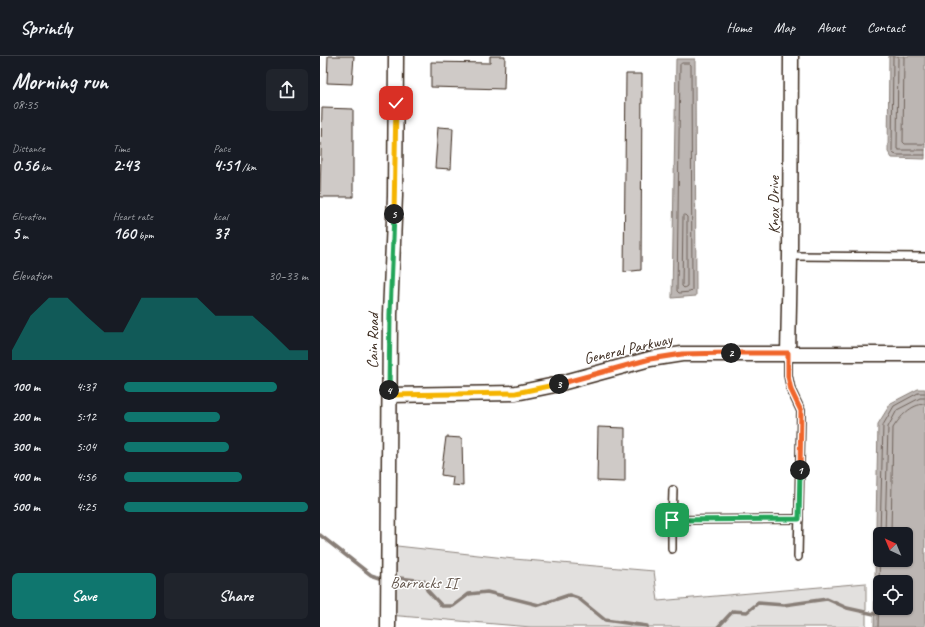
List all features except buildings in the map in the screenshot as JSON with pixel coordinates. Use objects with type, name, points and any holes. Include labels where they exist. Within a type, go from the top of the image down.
[{"type":"street","name":"Cain Road","points":[[388,627],[390,314],[395,196],[396,56]]},
{"type":"street","name":"Knox Drive","points":[[788,353],[791,56]]},
{"type":"street","name":"General Parkway","points":[[389,395],[516,393],[550,386],[650,359],[682,354],[925,354]]},
{"type":"lane","points":[[790,256],[925,257]]},
{"type":"lane","points":[[788,353],[788,376],[791,390],[801,411],[798,557]]},
{"type":"lane","points":[[672,490],[672,549]]},
{"type":"lane","points":[[672,520],[799,519]]},
{"type":"green space","name":"Barracks II","points":[[388,545],[514,559],[654,571],[658,601],[866,583],[866,627],[531,627],[388,615]]},
{"type":"water","points":[[889,56],[925,56],[925,159],[892,158],[888,152]]},
{"type":"water","points":[[676,59],[695,59],[696,296],[672,298]]},
{"type":"water","points":[[918,389],[925,389],[925,627],[874,627],[874,615],[913,615],[913,575],[875,575],[875,567],[913,567],[913,527],[876,527],[878,424],[891,403]]},
{"type":"waterway","points":[[320,535],[371,575],[380,578]]},
{"type":"waterway","points":[[400,578],[424,581],[427,590],[442,606],[453,606],[469,594],[487,592],[539,605],[569,595],[578,598],[605,620],[647,627]]},
{"type":"waterway","points":[[718,627],[733,611],[747,612],[758,603],[784,605],[827,599],[847,608],[873,614]]},
{"type":"route","points":[[396,103],[395,196],[390,314],[389,395],[516,393],[550,386],[650,359],[682,354],[788,353],[788,376],[791,390],[801,411],[799,519],[672,520]]}]
